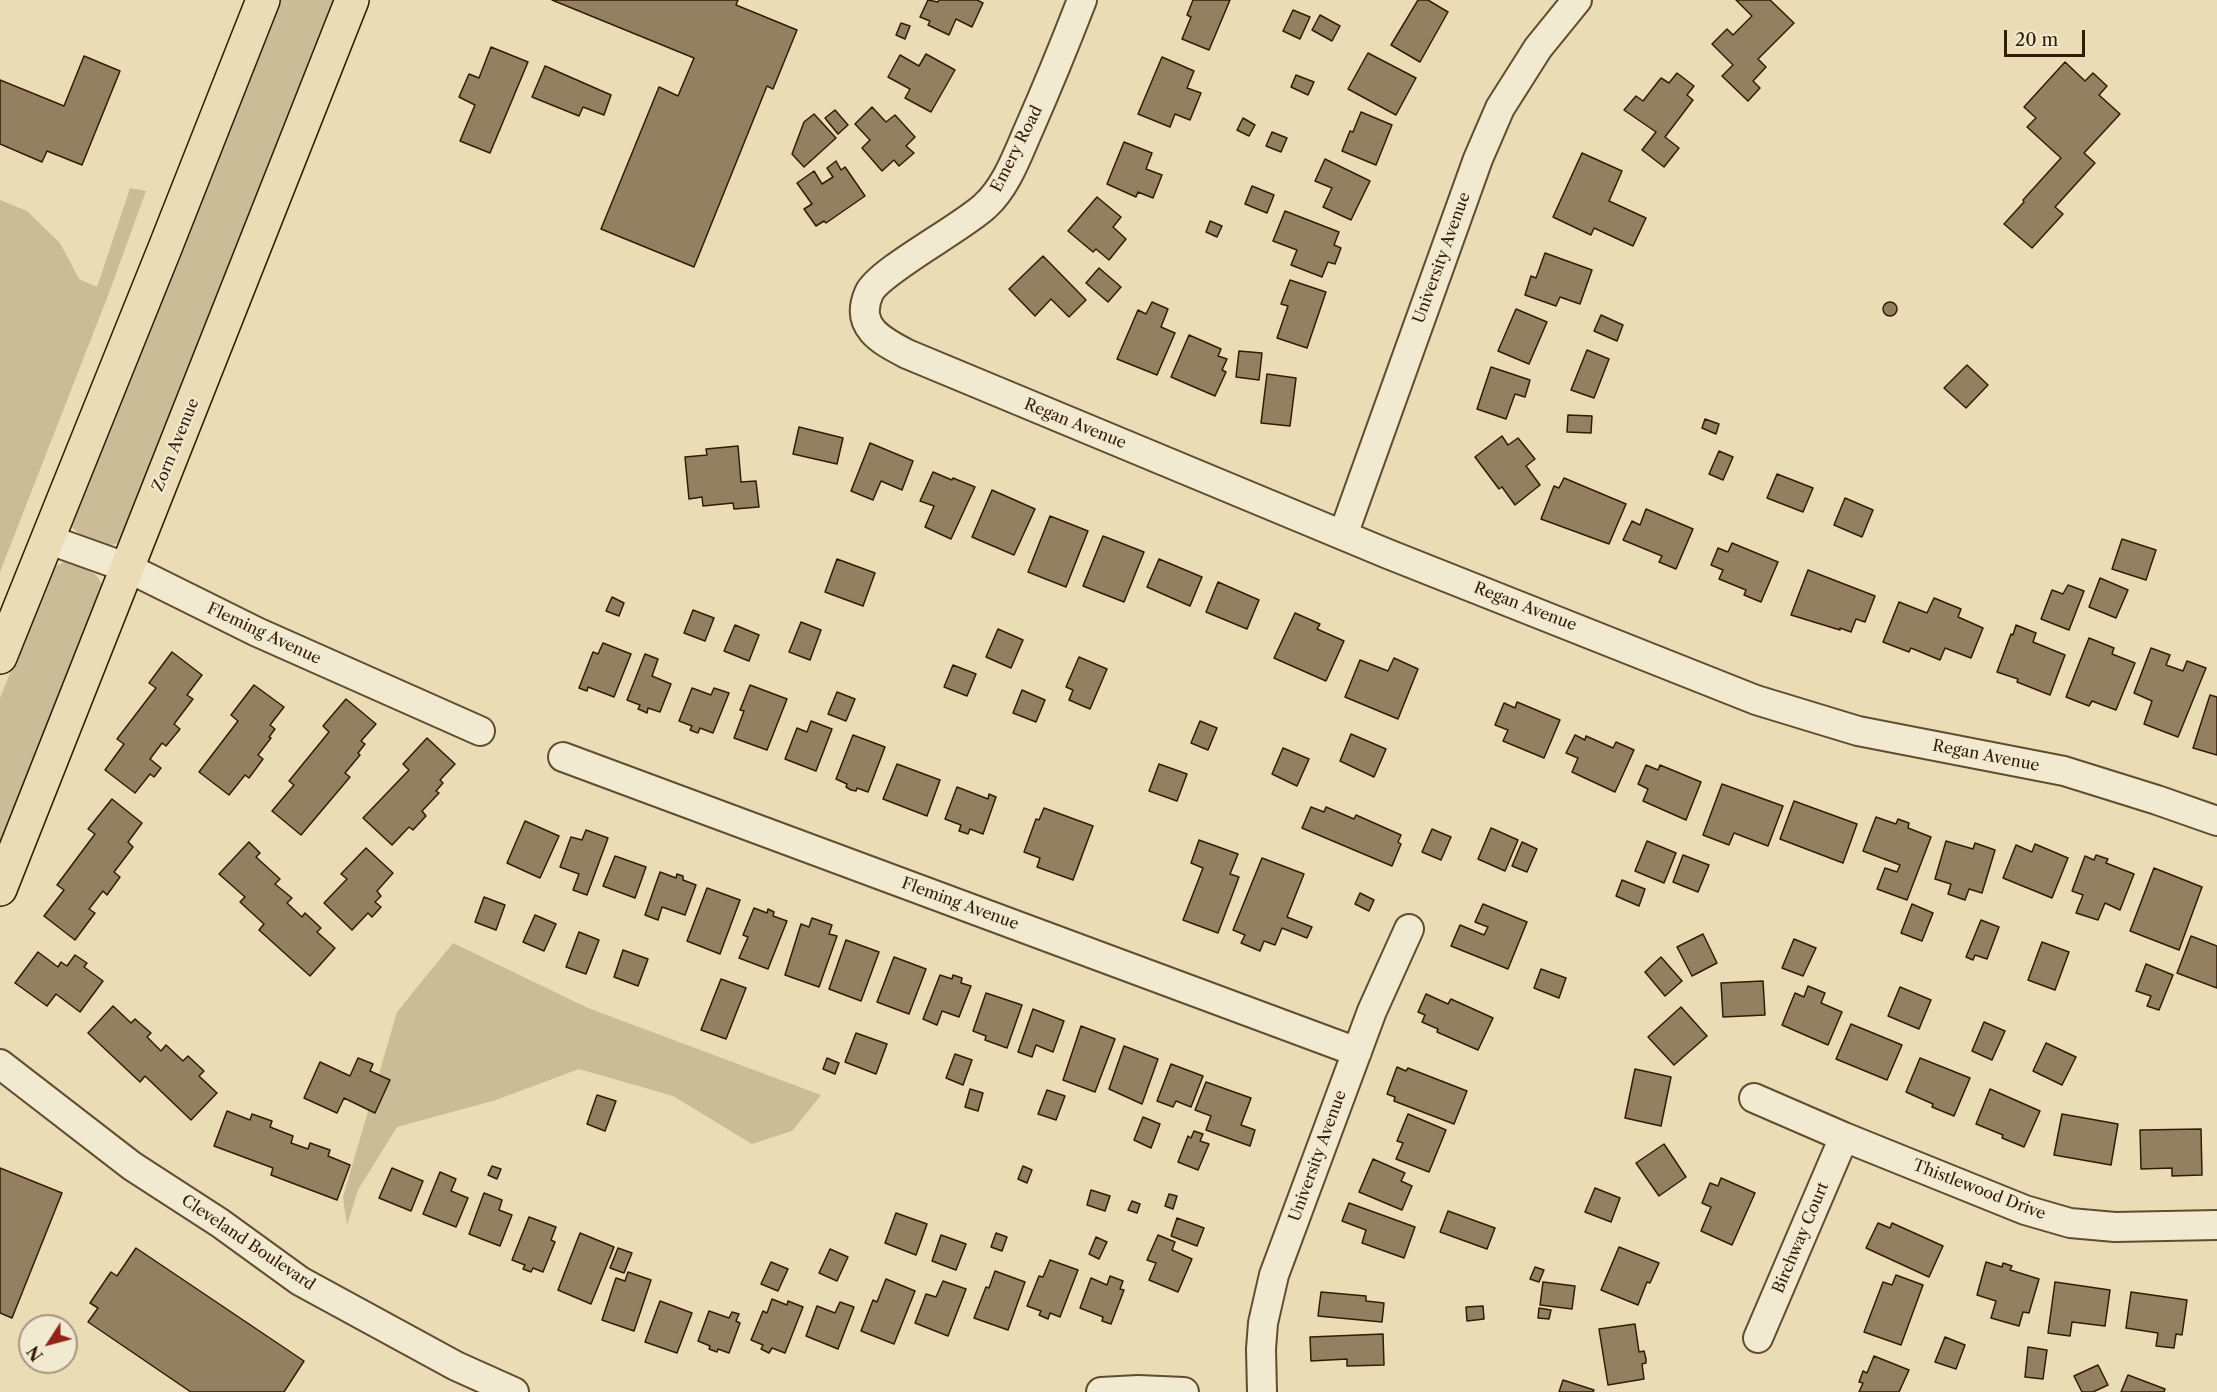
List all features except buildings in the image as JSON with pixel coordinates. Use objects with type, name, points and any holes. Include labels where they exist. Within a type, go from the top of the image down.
[{"type":"main road","points":[[0,657],[263,0]]},
{"type":"main road","name":"Zorn Avenue","points":[[0,889],[352,0]]},
{"type":"street","name":"Emery Road","points":[[865,316],[870,291],[882,278],[957,228],[986,206],[996,194],[1016,157],[1082,0]]},
{"type":"street","name":"University Avenue","points":[[1343,535],[1478,159],[1500,108],[1538,48],[1577,0]]},
{"type":"street","name":"Regan Avenue","points":[[865,316],[872,331],[883,342],[907,354],[1343,535],[1756,700],[1858,731],[2064,771],[2217,821]]},
{"type":"street","name":"Fleming Avenue","points":[[47,539],[128,568],[256,632],[480,731]]},
{"type":"street","name":"Fleming Avenue","points":[[563,757],[1357,1052]]},
{"type":"street","name":"University Avenue","points":[[1262,1392],[1261,1349],[1267,1297],[1357,1052],[1409,929]]},
{"type":"street","name":"Cleveland Boulevard","points":[[0,1064],[132,1166],[220,1223],[300,1281],[456,1366],[514,1392]]},
{"type":"street","name":"Thistlewood Drive","points":[[1754,1098],[2025,1210],[2070,1223],[2115,1227],[2217,1225]]},
{"type":"street","name":"Birchway Court","points":[[1758,1338],[1844,1137]]},
{"type":"street","points":[[1101,1392],[1138,1390],[1184,1392]]},
{"type":"shaded area","points":[[278,0],[340,0],[126,535],[120,542],[114,544],[94,542],[72,527],[72,515]]},
{"type":"shaded area","points":[[130,188],[146,191],[109,293],[0,572],[0,200],[27,211],[60,243],[79,279],[97,287]]},
{"type":"shaded area","points":[[64,562],[93,573],[98,577],[103,589],[0,846],[0,698],[49,575],[56,566]]},
{"type":"shaded area","points":[[453,943],[588,1008],[821,1095],[792,1131],[752,1144],[673,1096],[579,1069],[496,1100],[397,1127],[358,1190],[347,1225],[343,1197],[397,1012]]}]
